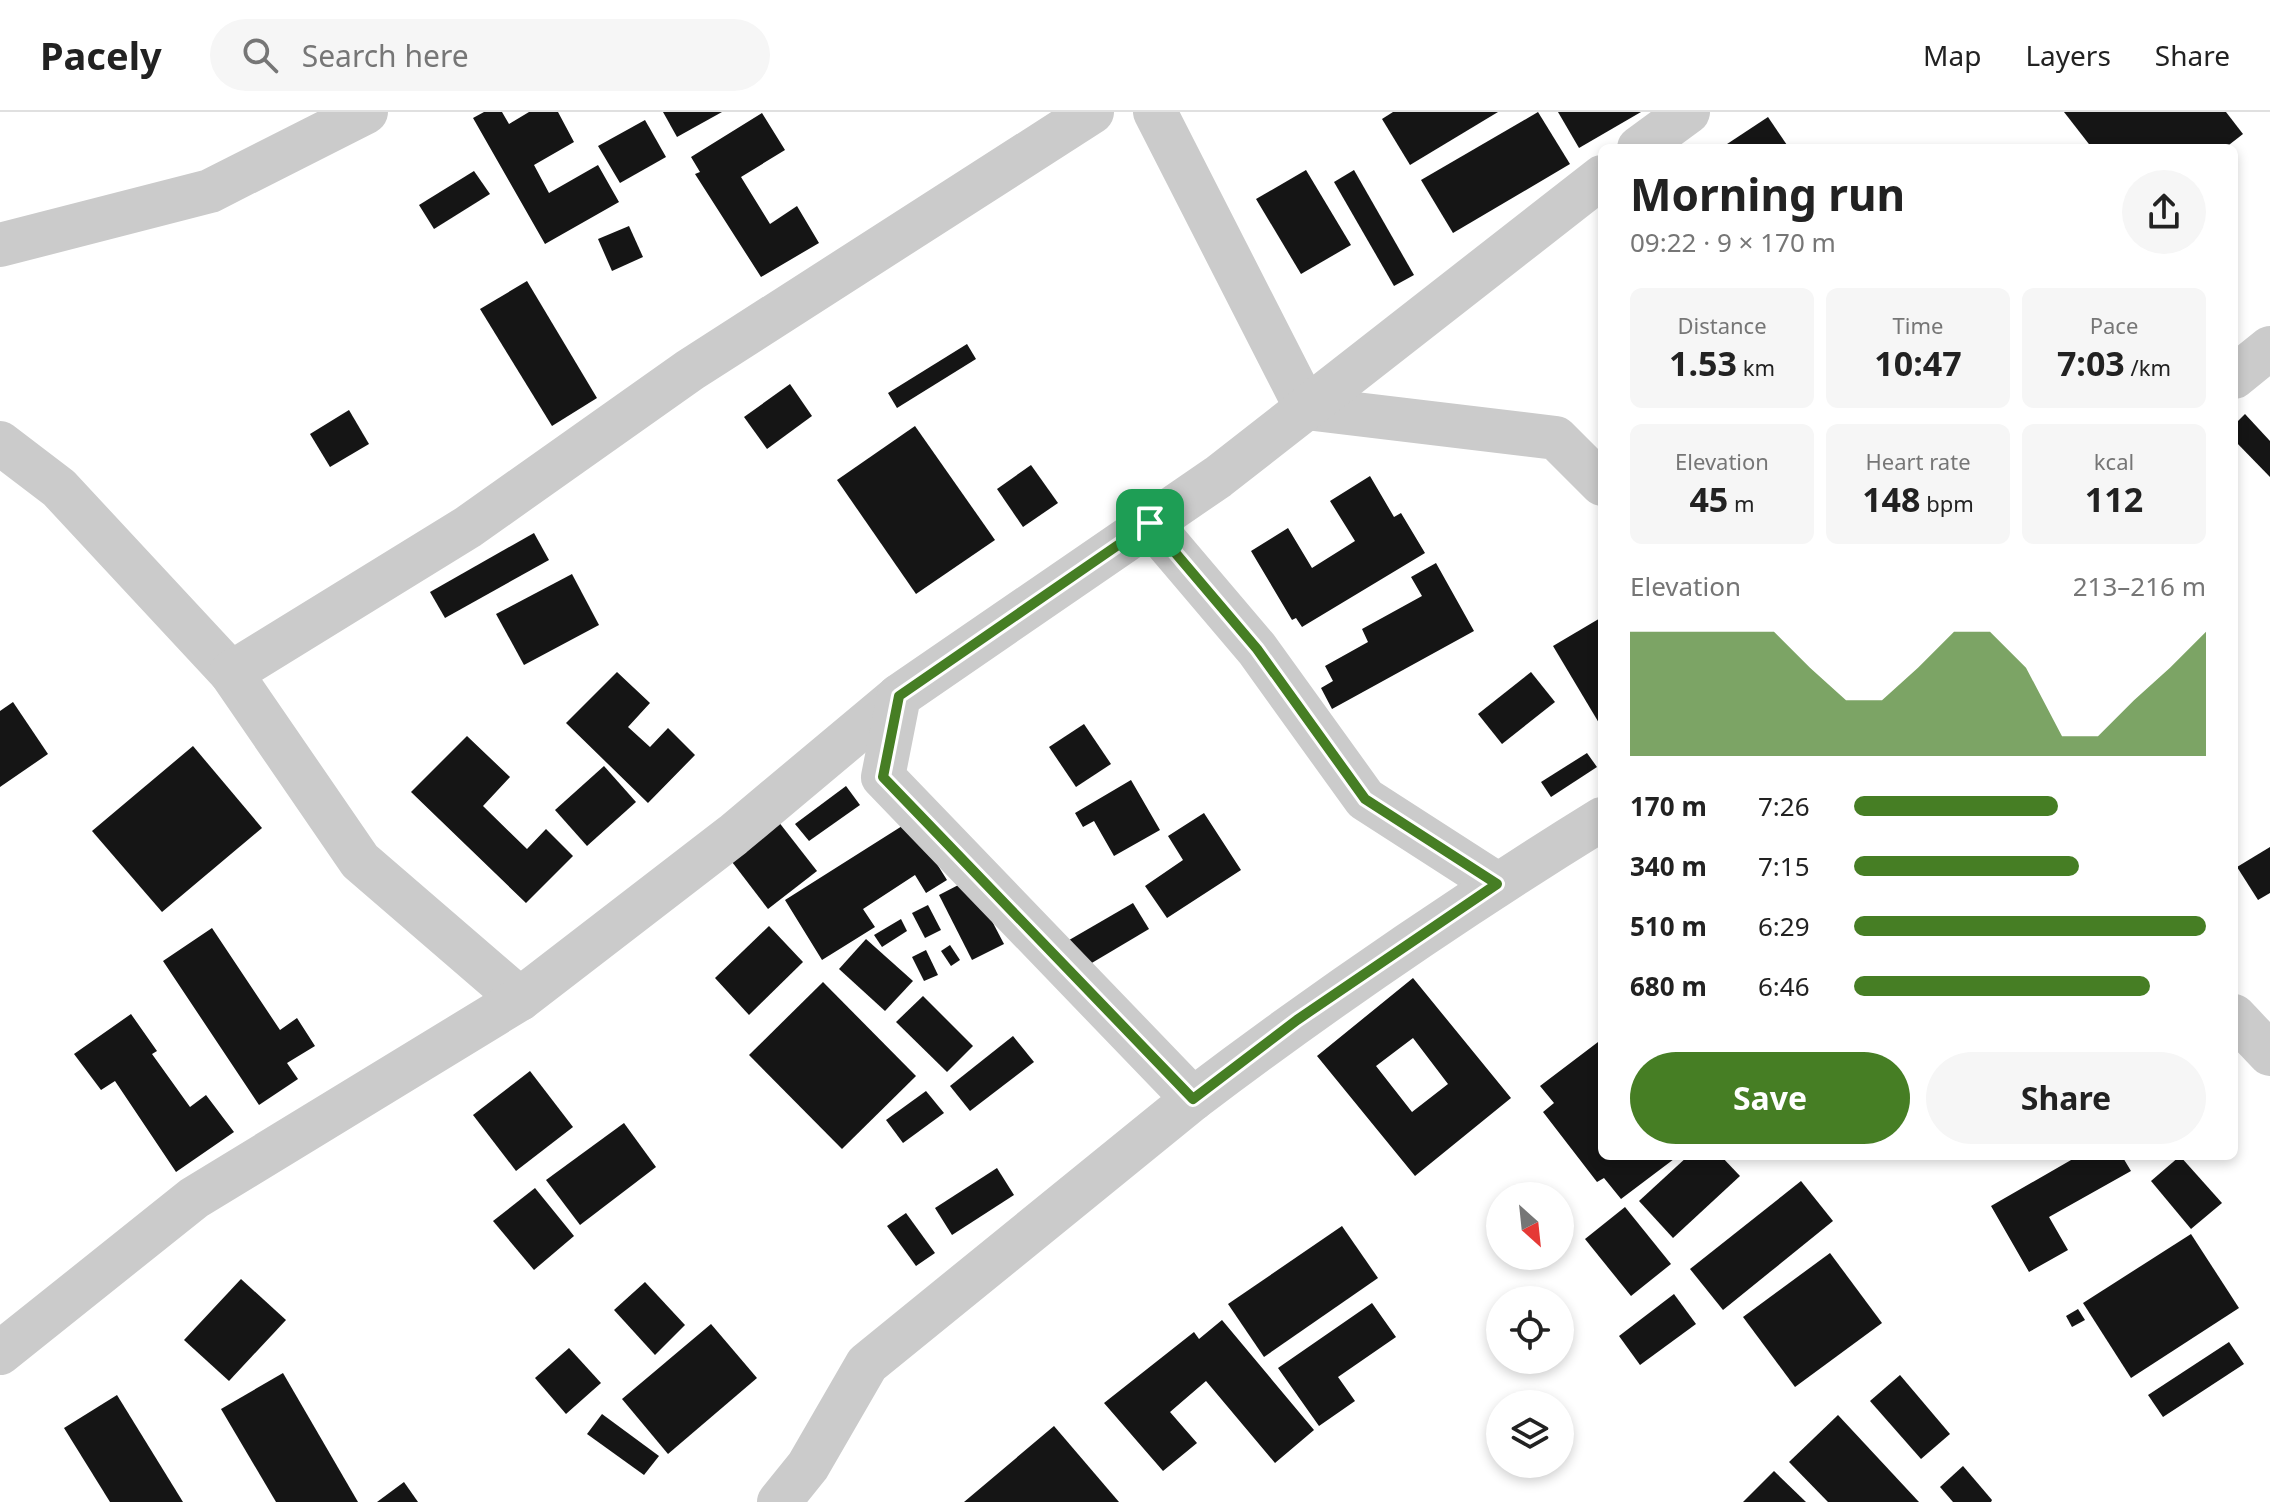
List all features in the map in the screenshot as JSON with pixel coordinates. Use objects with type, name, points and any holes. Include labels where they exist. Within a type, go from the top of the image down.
[{"type":"street","points":[[0,245],[210,191],[366,112]]},
{"type":"street","points":[[231,673],[468,527],[690,370],[1092,112]]},
{"type":"street","points":[[1155,112],[1306,408]]},
{"type":"street","points":[[1644,144],[1688,112]]},
{"type":"street","points":[[0,1353],[194,1198],[520,999],[733,835],[899,696],[1218,477],[1598,180]]},
{"type":"street","points":[[2238,374],[2270,348]]},
{"type":"street","points":[[1306,408],[1556,438],[1598,480]]},
{"type":"street","points":[[0,443],[59,488],[231,673],[360,861],[520,999]]},
{"type":"street","points":[[1150,523],[1257,649],[1365,799],[1497,884]]},
{"type":"street","points":[[899,696],[883,777],[1193,1099]]},
{"type":"street","points":[[779,1502],[808,1466],[867,1364],[1193,1099],[1297,1020],[1497,884],[1598,821]]},
{"type":"street","points":[[2238,1020],[2270,1054]]},
{"type":"building","points":[[484,112],[502,112],[509,124],[529,112],[558,112],[574,142],[534,165],[549,193],[598,165],[619,202],[545,244],[473,118]]},
{"type":"building","points":[[663,112],[722,112],[677,137]]},
{"type":"building","points":[[1393,112],[1498,112],[1410,165],[1382,119]]},
{"type":"building","points":[[1538,112],[1570,164],[1453,233],[1421,180]]},
{"type":"building","points":[[1558,112],[1641,112],[1579,148]]},
{"type":"building","points":[[2064,112],[2226,112],[2243,134],[2230,144],[2089,144]]},
{"type":"building","points":[[762,113],[785,150],[741,177],[770,224],[797,206],[819,243],[761,277],[695,174],[700,172],[691,157]]},
{"type":"building","points":[[1768,117],[1786,144],[1727,144]]},
{"type":"building","points":[[645,120],[666,157],[620,183],[598,146]]},
{"type":"building","points":[[1306,170],[1351,245],[1301,274],[1256,199]]},
{"type":"building","points":[[1354,170],[1414,275],[1394,286],[1334,182]]},
{"type":"building","points":[[474,171],[490,194],[434,229],[419,205]]},
{"type":"building","points":[[629,226],[643,257],[612,271],[598,239]]},
{"type":"building","points":[[527,281],[597,398],[552,426],[480,309]]},
{"type":"building","points":[[967,344],[976,359],[897,408],[888,393]]},
{"type":"building","points":[[790,384],[812,416],[767,449],[744,417]]},
{"type":"building","points":[[349,410],[369,444],[330,467],[310,434]]},
{"type":"building","points":[[2245,414],[2270,441],[2270,477],[2238,444],[2238,421]]},
{"type":"building","points":[[915,426],[995,540],[916,594],[837,480]]},
{"type":"building","points":[[1031,465],[1058,503],[1023,527],[997,489]]},
{"type":"building","points":[[1370,476],[1394,517],[1401,513],[1425,553],[1302,627],[1296,618],[1292,620],[1251,551],[1288,528],[1312,568],[1355,541],[1330,501]]},
{"type":"building","points":[[534,533],[549,560],[445,618],[430,592]]},
{"type":"building","points":[[1436,563],[1474,631],[1332,709],[1321,688],[1333,681],[1325,666],[1368,642],[1362,629],[1422,596],[1411,577]]},
{"type":"building","points":[[572,574],[599,625],[524,665],[496,614]]},
{"type":"building","points":[[1598,619],[1598,721],[1553,646]]},
{"type":"building","points":[[617,672],[650,703],[628,727],[650,747],[668,728],[695,755],[648,803],[566,723]]},
{"type":"building","points":[[1531,672],[1555,702],[1502,744],[1478,714]]},
{"type":"building","points":[[13,702],[48,754],[0,787],[0,711]]},
{"type":"building","points":[[1084,724],[1111,764],[1076,787],[1049,747]]},
{"type":"building","points":[[467,736],[510,777],[483,806],[527,849],[546,829],[573,856],[526,903],[411,792]]},
{"type":"building","points":[[193,746],[262,828],[162,912],[92,831]]},
{"type":"building","points":[[1587,753],[1597,767],[1551,797],[1541,782]]},
{"type":"building","points":[[604,766],[636,802],[587,846],[555,810]]},
{"type":"building","points":[[1131,780],[1160,830],[1114,856],[1094,821],[1083,827],[1075,813]]},
{"type":"building","points":[[846,786],[860,805],[809,841],[795,824]]},
{"type":"building","points":[[1204,813],[1241,870],[1167,918],[1145,886],[1183,860],[1168,836]]},
{"type":"building","points":[[778,821],[817,871],[768,909],[729,858]]},
{"type":"building","points":[[910,821],[947,880],[926,893],[915,875],[863,909],[875,927],[822,960],[785,900]]},
{"type":"building","points":[[2270,847],[2270,893],[2258,900],[2238,866]]},
{"type":"building","points":[[970,879],[1004,944],[972,960],[939,895]]},
{"type":"building","points":[[1133,903],[1149,929],[1080,970],[1064,943]]},
{"type":"building","points":[[928,905],[941,930],[925,938],[912,913]]},
{"type":"building","points":[[901,919],[907,931],[882,947],[874,935]]},
{"type":"building","points":[[769,926],[803,962],[749,1015],[715,978]]},
{"type":"building","points":[[212,928],[280,1030],[297,1018],[315,1046],[287,1063],[298,1079],[259,1105],[163,961]]},
{"type":"building","points":[[866,939],[913,981],[885,1011],[839,969]]},
{"type":"building","points":[[950,945],[960,960],[951,966],[941,951]]},
{"type":"building","points":[[926,950],[938,975],[924,981],[912,957]]},
{"type":"building","points":[[1413,978],[1511,1098],[1415,1176],[1317,1056]],"holes":[[[1413,1038],[1448,1084],[1412,1112],[1376,1066]]]},
{"type":"building","points":[[823,982],[916,1076],[842,1149],[749,1055]]},
{"type":"building","points":[[923,996],[973,1046],[947,1072],[896,1022]]},
{"type":"building","points":[[131,1014],[157,1051],[152,1054],[190,1107],[206,1095],[234,1132],[176,1172],[115,1081],[101,1090],[74,1054]]},
{"type":"building","points":[[1013,1036],[1034,1062],[970,1111],[950,1086]]},
{"type":"building","points":[[1598,1042],[1598,1160],[1673,1160],[1621,1199],[1604,1178],[1597,1182],[1543,1112],[1554,1103],[1540,1086]]},
{"type":"building","points":[[530,1071],[573,1127],[516,1171],[473,1115]]},
{"type":"building","points":[[926,1091],[944,1113],[903,1143],[886,1120]]},
{"type":"building","points":[[624,1123],[656,1167],[580,1225],[546,1180]]},
{"type":"building","points":[[1684,1160],[1725,1160],[1740,1176],[1673,1238],[1639,1201]]},
{"type":"building","points":[[2071,1160],[2124,1160],[2131,1171],[2049,1217],[2068,1250],[2029,1272],[1991,1206]]},
{"type":"building","points":[[2175,1160],[2184,1160],[2222,1203],[2191,1229],[2151,1181]]},
{"type":"building","points":[[997,1168],[1014,1195],[952,1235],[935,1208]]},
{"type":"building","points":[[1801,1181],[1833,1221],[1723,1310],[1690,1269]]},
{"type":"building","points":[[535,1188],[574,1236],[534,1270],[493,1221]]},
{"type":"building","points":[[1625,1207],[1671,1264],[1631,1296],[1585,1239]]},
{"type":"building","points":[[906,1213],[935,1253],[916,1266],[887,1226]]},
{"type":"building","points":[[1342,1226],[1378,1278],[1264,1357],[1228,1304]]},
{"type":"building","points":[[2191,1234],[2239,1308],[2131,1378],[2083,1303]]},
{"type":"building","points":[[1830,1253],[1882,1323],[1795,1387],[1743,1317]]},
{"type":"building","points":[[241,1279],[286,1320],[229,1381],[184,1340]]},
{"type":"building","points":[[645,1282],[685,1325],[655,1355],[614,1310]]},
{"type":"building","points":[[1674,1294],[1696,1324],[1640,1365],[1619,1336]]},
{"type":"building","points":[[1372,1303],[1396,1337],[1338,1377],[1355,1401],[1319,1426],[1278,1368]]},
{"type":"building","points":[[2078,1309],[2085,1320],[2072,1327],[2066,1316]]},
{"type":"building","points":[[1222,1320],[1314,1430],[1275,1463],[1206,1381],[1170,1412],[1197,1443],[1163,1471],[1104,1403],[1194,1332],[1199,1339]]},
{"type":"building","points":[[711,1324],[757,1378],[668,1454],[622,1399]]},
{"type":"building","points":[[2229,1342],[2244,1364],[2163,1417],[2148,1395]]},
{"type":"building","points":[[569,1348],[601,1383],[566,1414],[535,1378]]},
{"type":"building","points":[[283,1373],[358,1502],[276,1502],[221,1409]]},
{"type":"building","points":[[1900,1375],[1950,1434],[1921,1459],[1870,1401]]},
{"type":"building","points":[[117,1395],[183,1502],[110,1502],[64,1428]]},
{"type":"building","points":[[602,1414],[659,1456],[644,1475],[587,1434]]},
{"type":"building","points":[[1838,1415],[1919,1502],[1828,1502],[1789,1462]]},
{"type":"building","points":[[1054,1426],[1119,1502],[964,1502]]},
{"type":"building","points":[[1963,1466],[1991,1502],[1953,1502],[1940,1487]]},
{"type":"building","points":[[1774,1471],[1806,1502],[1743,1502]]},
{"type":"building","points":[[404,1482],[418,1502],[377,1502]]},
{"type":"route","points":[[1150,523],[1257,649],[1365,799],[1497,884],[1297,1020],[1193,1099],[883,777],[899,696],[1150,523]]}]
